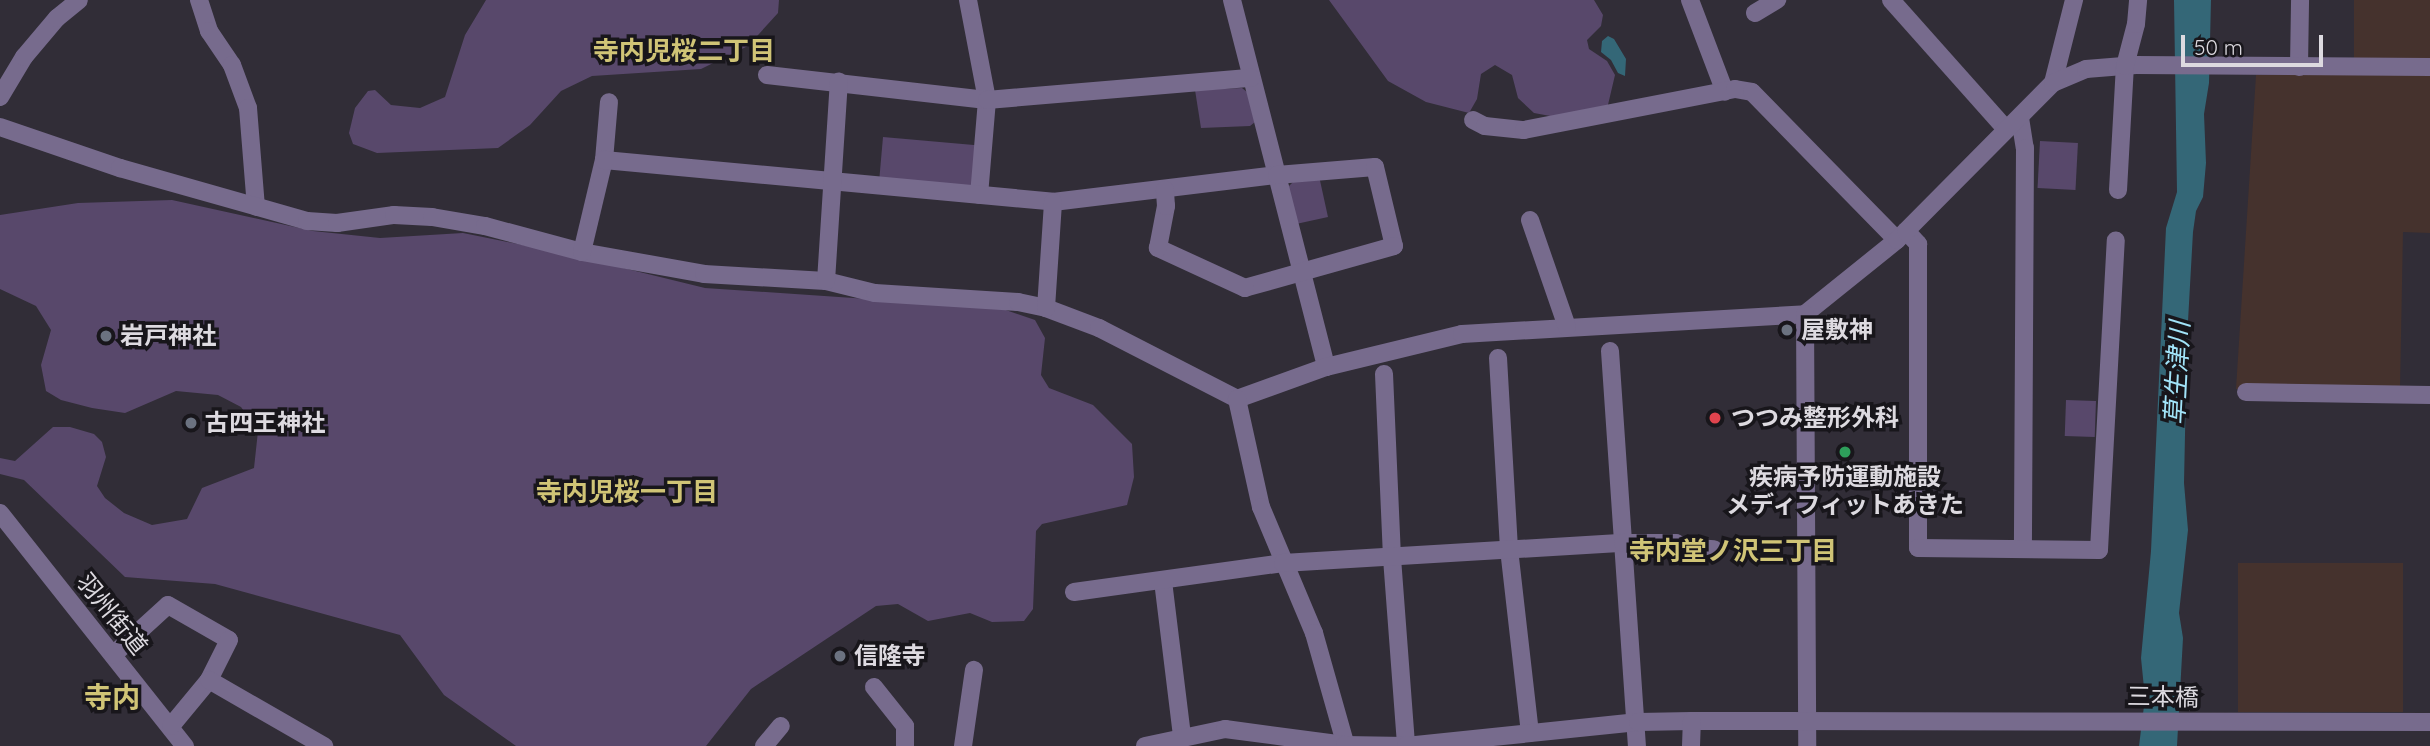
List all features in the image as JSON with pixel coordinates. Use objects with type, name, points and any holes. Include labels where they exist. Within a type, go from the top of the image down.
[{"type":"street","points":[[0,97],[24,57],[57,18],[79,0]]},
{"type":"street","points":[[199,0],[209,31],[232,65],[248,108],[256,207]]},
{"type":"street","points":[[968,0],[987,100],[979,195]]},
{"type":"street","points":[[1233,0],[1300,274],[1326,367]]},
{"type":"street","points":[[1690,0],[1725,92]]},
{"type":"street","points":[[1755,13],[1777,0]]},
{"type":"street","points":[[1891,0],[2013,124],[2025,148],[2022,550]]},
{"type":"street","points":[[2053,83],[2074,0]]},
{"type":"street","points":[[2118,190],[2138,0]]},
{"type":"street","points":[[2299,67],[2300,0]]},
{"type":"street","points":[[0,127],[120,168],[307,221],[337,223],[394,215],[432,217],[485,226],[582,252],[704,274],[826,281],[876,293],[1018,302],[1046,308],[1099,328],[1237,399],[1326,367],[1462,334],[1805,314],[1902,235],[2053,83],[2086,69],[2131,66],[2430,67]]},
{"type":"street","points":[[767,75],[987,100],[1251,78]]},
{"type":"street","points":[[826,281],[839,82]]},
{"type":"street","points":[[1473,120],[1485,126],[1524,130],[1735,89],[1752,92],[1902,235],[1918,244],[1917,548],[2099,550],[2116,240]]},
{"type":"street","points":[[582,252],[604,160],[609,102]]},
{"type":"street","points":[[604,160],[1053,202],[1277,175],[1375,167],[1395,246],[1245,288],[1158,248],[1166,206],[1165,190]]},
{"type":"street","points":[[1046,308],[1053,202]]},
{"type":"street","points":[[1530,220],[1567,327]]},
{"type":"street","points":[[1805,314],[1807,746]]},
{"type":"street","points":[[1610,351],[1637,746]]},
{"type":"street","points":[[1498,358],[1509,549],[1530,733]]},
{"type":"street","points":[[1384,374],[1392,558],[1406,746]]},
{"type":"street","points":[[2246,392],[2430,395]]},
{"type":"street","points":[[1237,399],[1261,507],[1314,633],[1345,746]]},
{"type":"street","name":"羽州街道","points":[[0,513],[185,746]]},
{"type":"street","points":[[1074,592],[1283,563],[1623,543],[1676,542],[1682,547],[1714,549]]},
{"type":"street","points":[[1163,581],[1182,736]]},
{"type":"street","points":[[113,655],[168,606],[229,640],[209,680],[171,726]]},
{"type":"street","points":[[963,746],[974,670]]},
{"type":"street","points":[[209,680],[324,746]]},
{"type":"street","points":[[874,687],[905,726],[905,746]]},
{"type":"street","points":[[1692,721],[1692,746]]},
{"type":"street","name":"三本橋","points":[[1144,746],[1225,729],[1345,746],[1406,746],[1479,743],[1530,733],[1637,722],[2430,722]]},
{"type":"street","points":[[764,746],[781,726]]},
{"type":"shaded area","points":[[486,0],[779,0],[778,13],[748,46],[701,69],[592,76],[561,91],[530,125],[498,148],[377,153],[353,144],[349,133],[355,108],[368,91],[375,90],[391,105],[420,108],[445,97],[465,35]]},
{"type":"shaded area","points":[[1329,0],[1594,0],[1603,15],[1601,26],[1587,40],[1589,49],[1607,61],[1615,75],[1607,109],[1572,120],[1534,113],[1518,98],[1512,75],[1495,65],[1481,74],[1477,99],[1469,113],[1426,102],[1388,81]]},
{"type":"shaded area","points":[[2354,0],[2430,0],[2430,63],[2354,63]]},
{"type":"shaded area","points":[[2256,75],[2430,75],[2430,233],[2403,232],[2400,388],[2236,389]]},
{"type":"shaded area","points":[[1242,88],[1247,92],[1255,122],[1250,126],[1201,128],[1195,90]]},
{"type":"shaded area","points":[[883,137],[977,145],[973,187],[879,179]]},
{"type":"shaded area","points":[[2040,141],[2078,143],[2075,190],[2038,188]]},
{"type":"shaded area","points":[[1319,176],[1328,217],[1296,224],[1288,187],[1293,182]]},
{"type":"shaded area","points":[[172,200],[313,231],[380,238],[463,233],[562,253],[705,288],[1000,308],[1035,320],[1045,338],[1041,375],[1049,388],[1093,405],[1132,444],[1134,477],[1127,505],[1042,524],[1036,531],[1033,609],[1024,621],[992,622],[970,613],[928,621],[898,604],[876,606],[751,689],[706,746],[516,746],[444,695],[400,635],[215,584],[125,577],[24,480],[0,474],[0,458],[15,461],[53,427],[70,427],[94,434],[102,442],[106,457],[97,486],[105,498],[124,513],[152,525],[187,519],[202,488],[254,468],[258,431],[241,407],[218,395],[176,391],[125,413],[61,400],[46,391],[41,365],[51,330],[36,306],[0,289],[0,215],[78,203]]},
{"type":"shaded area","points":[[2066,400],[2096,401],[2095,437],[2065,436]]},
{"type":"shaded area","points":[[2238,563],[2403,563],[2403,712],[2238,712]]},
{"type":"water","name":"草生津川","points":[[2174,0],[2211,0],[2209,83],[2204,114],[2206,163],[2203,197],[2196,211],[2193,232],[2187,339],[2184,483],[2188,530],[2179,613],[2183,638],[2177,746],[2139,746],[2145,698],[2141,658],[2151,551],[2166,228],[2177,192]]},
{"type":"water","points":[[1608,36],[1614,39],[1626,59],[1625,76],[1618,73],[1611,60],[1601,52],[1602,41]]},
{"type":"place","name":"屋敷神","points":[[1787,330]]},
{"type":"place","name":"岩戸神社","points":[[106,336]]},
{"type":"place","name":"つつみ整形外科","points":[[1715,418]]},
{"type":"place","name":"古四王神社","points":[[191,423]]},
{"type":"place","name":"疾病予防運動施設 メディフィットあきた","points":[[1845,452]]},
{"type":"place","name":"信隆寺","points":[[840,656]]},
{"type":"district","name":"寺内児桜二丁目","points":[[684,51]]},
{"type":"district","name":"寺内児桜一丁目","points":[[627,492]]},
{"type":"district","name":"寺内堂ノ沢三丁目","points":[[1733,551]]},
{"type":"district","name":"寺内","points":[[112,697]]}]
